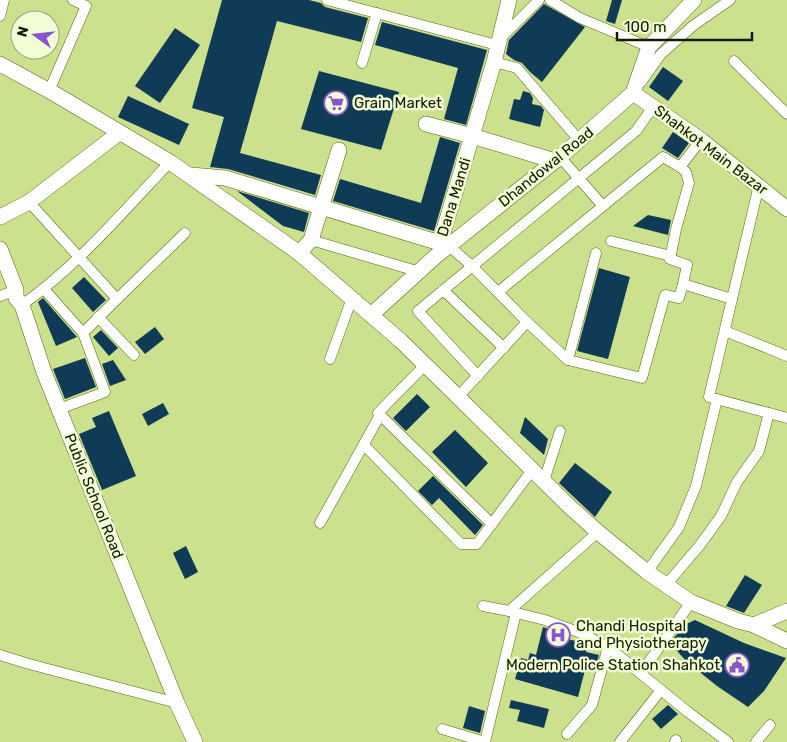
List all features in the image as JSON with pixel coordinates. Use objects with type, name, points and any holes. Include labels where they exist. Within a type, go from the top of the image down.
[{"type":"street","points":[[0,16],[4,0]]},
{"type":"street","points":[[49,91],[86,6],[73,0]]},
{"type":"street","points":[[327,0],[498,43]]},
{"type":"street","points":[[472,136],[494,62],[509,0]]},
{"type":"street","points":[[498,43],[538,0]]},
{"type":"street","points":[[550,0],[580,18],[649,46]]},
{"type":"street","points":[[634,93],[661,54],[694,25],[730,0]]},
{"type":"street","points":[[634,93],[649,46],[691,1]]},
{"type":"street","points":[[362,63],[376,12]]},
{"type":"street","points":[[734,61],[787,114]]},
{"type":"street","points":[[494,62],[517,68],[579,140]]},
{"type":"street","points":[[0,64],[170,162],[228,201],[299,253],[371,314],[598,532],[647,572],[691,602],[738,621],[754,625],[787,640]]},
{"type":"street","name":"Shahkot Main Bazar","points":[[634,93],[701,140],[787,209]]},
{"type":"street","name":"Dhandowal Road","points":[[371,314],[420,272],[442,248],[558,159],[634,93]]},
{"type":"street","points":[[478,376],[418,311],[636,131],[653,107]]},
{"type":"street","points":[[426,124],[558,159],[579,178],[603,206]]},
{"type":"street","points":[[0,217],[29,202],[119,133]]},
{"type":"street","name":"Dana Mandi","points":[[187,174],[225,178],[321,207],[442,248],[472,136]]},
{"type":"street","points":[[680,168],[701,140]]},
{"type":"street","points":[[299,253],[311,240],[339,150]]},
{"type":"street","points":[[442,248],[472,266],[527,322],[568,360],[642,378],[665,295],[679,298],[683,284],[687,265],[670,259],[689,183],[686,172],[663,157],[498,292]]},
{"type":"street","points":[[22,305],[80,258],[170,162]]},
{"type":"street","points":[[759,185],[710,397],[787,418]]},
{"type":"street","points":[[29,202],[117,299]]},
{"type":"street","points":[[83,333],[185,233]]},
{"type":"street","points":[[311,240],[420,272]]},
{"type":"street","points":[[611,241],[671,256]]},
{"type":"street","name":"Public School Road","points":[[0,248],[16,290],[16,298],[22,305],[44,372],[177,703],[195,742]]},
{"type":"street","points":[[568,360],[596,253]]},
{"type":"street","points":[[683,284],[732,299]]},
{"type":"street","points":[[44,289],[83,333],[105,392],[59,409]]},
{"type":"street","points":[[0,296],[16,290]]},
{"type":"street","points":[[443,290],[504,348]]},
{"type":"street","points":[[330,359],[352,298]]},
{"type":"street","points":[[98,317],[134,355]]},
{"type":"street","points":[[458,397],[527,322]]},
{"type":"street","points":[[726,331],[787,356]]},
{"type":"street","points":[[320,523],[380,415],[378,413],[425,365]]},
{"type":"street","points":[[647,572],[679,527],[696,486],[717,399]]},
{"type":"street","points":[[666,585],[700,545],[721,516],[737,482],[759,451],[769,413]]},
{"type":"street","points":[[380,415],[492,524]]},
{"type":"street","points":[[544,481],[560,431]]},
{"type":"street","points":[[364,445],[461,544],[477,544],[532,470]]},
{"type":"street","points":[[442,729],[454,738],[485,742],[513,612],[598,532]]},
{"type":"street","points":[[641,673],[691,602]]},
{"type":"street","points":[[483,606],[544,620],[581,633],[608,647],[728,742]]},
{"type":"street","points":[[754,625],[787,611]]},
{"type":"street","points":[[567,734],[592,705],[608,647]]},
{"type":"street","points":[[0,655],[177,703]]},
{"type":"street","points":[[620,742],[661,690]]},
{"type":"street","points":[[756,742],[770,725]]},
{"type":"building","points":[[222,0],[309,0],[321,3],[325,7],[368,18],[361,42],[277,21],[240,153],[321,175],[315,195],[228,169],[210,167],[224,117],[192,108]]},
{"type":"building","points":[[612,0],[622,0],[615,24],[606,21]]},
{"type":"building","points":[[544,4],[585,27],[542,82],[522,63],[506,54],[509,40]]},
{"type":"building","points":[[382,22],[487,50],[466,125],[444,119],[458,68],[375,45]]},
{"type":"building","points":[[175,28],[200,45],[160,103],[135,86]]},
{"type":"building","points":[[663,67],[683,81],[668,101],[649,87]]},
{"type":"building","points":[[319,71],[399,92],[381,150],[301,129]]},
{"type":"building","points":[[523,91],[530,93],[533,98],[532,104],[541,106],[544,110],[540,127],[509,119],[514,99],[520,100]]},
{"type":"building","points":[[128,96],[189,124],[179,145],[118,117]]},
{"type":"building","points":[[673,132],[689,143],[678,158],[662,148]]},
{"type":"building","points":[[440,137],[460,143],[434,231],[333,201],[340,179],[421,203]]},
{"type":"building","points":[[237,191],[309,213],[304,232],[283,226]]},
{"type":"building","points":[[648,215],[671,220],[668,235],[633,226]]},
{"type":"building","points":[[599,268],[630,277],[608,359],[577,351]]},
{"type":"building","points":[[84,277],[106,300],[93,312],[72,288]]},
{"type":"building","points":[[43,298],[77,337],[56,346],[38,302]]},
{"type":"building","points":[[155,327],[164,339],[145,354],[135,342]]},
{"type":"building","points":[[101,330],[118,348],[109,356],[93,337]]},
{"type":"building","points":[[85,358],[96,387],[65,399],[53,369]]},
{"type":"building","points":[[113,360],[126,380],[110,386],[102,364]]},
{"type":"building","points":[[417,394],[430,407],[406,431],[393,418]]},
{"type":"building","points":[[163,403],[169,414],[148,426],[142,414]]},
{"type":"building","points":[[109,411],[136,476],[102,490],[79,434],[96,427],[92,418]]},
{"type":"building","points":[[525,417],[548,439],[544,455],[520,433]]},
{"type":"building","points":[[455,430],[488,463],[466,487],[432,452]]},
{"type":"building","points":[[575,463],[612,492],[595,517],[559,483]]},
{"type":"building","points":[[433,476],[483,525],[475,535],[439,498],[432,505],[418,491]]},
{"type":"building","points":[[186,546],[198,572],[185,579],[173,553]]},
{"type":"building","points":[[745,575],[762,585],[744,613],[726,606]]},
{"type":"building","name":"Modern Police Station Shahkot","points":[[695,620],[744,643],[786,658],[764,691],[748,707],[717,686],[686,661],[670,643],[684,625]]},
{"type":"building","points":[[543,627],[568,636],[567,639],[588,644],[586,652],[599,655],[594,672],[585,670],[578,697],[515,679],[521,658],[528,660],[530,653],[536,655]]},
{"type":"building","points":[[511,700],[549,709],[544,728],[517,721],[520,710],[509,708]]},
{"type":"building","points":[[668,705],[678,714],[661,729],[652,719]]},
{"type":"building","points":[[469,706],[485,711],[480,733],[463,728]]},
{"type":"place","name":"Grain Market","points":[[336,103]]},
{"type":"place","name":"Chandi Hospital and Physiotherapy","points":[[558,635]]},
{"type":"place","name":"Modern Police Station Shahkot","points":[[737,665]]}]
